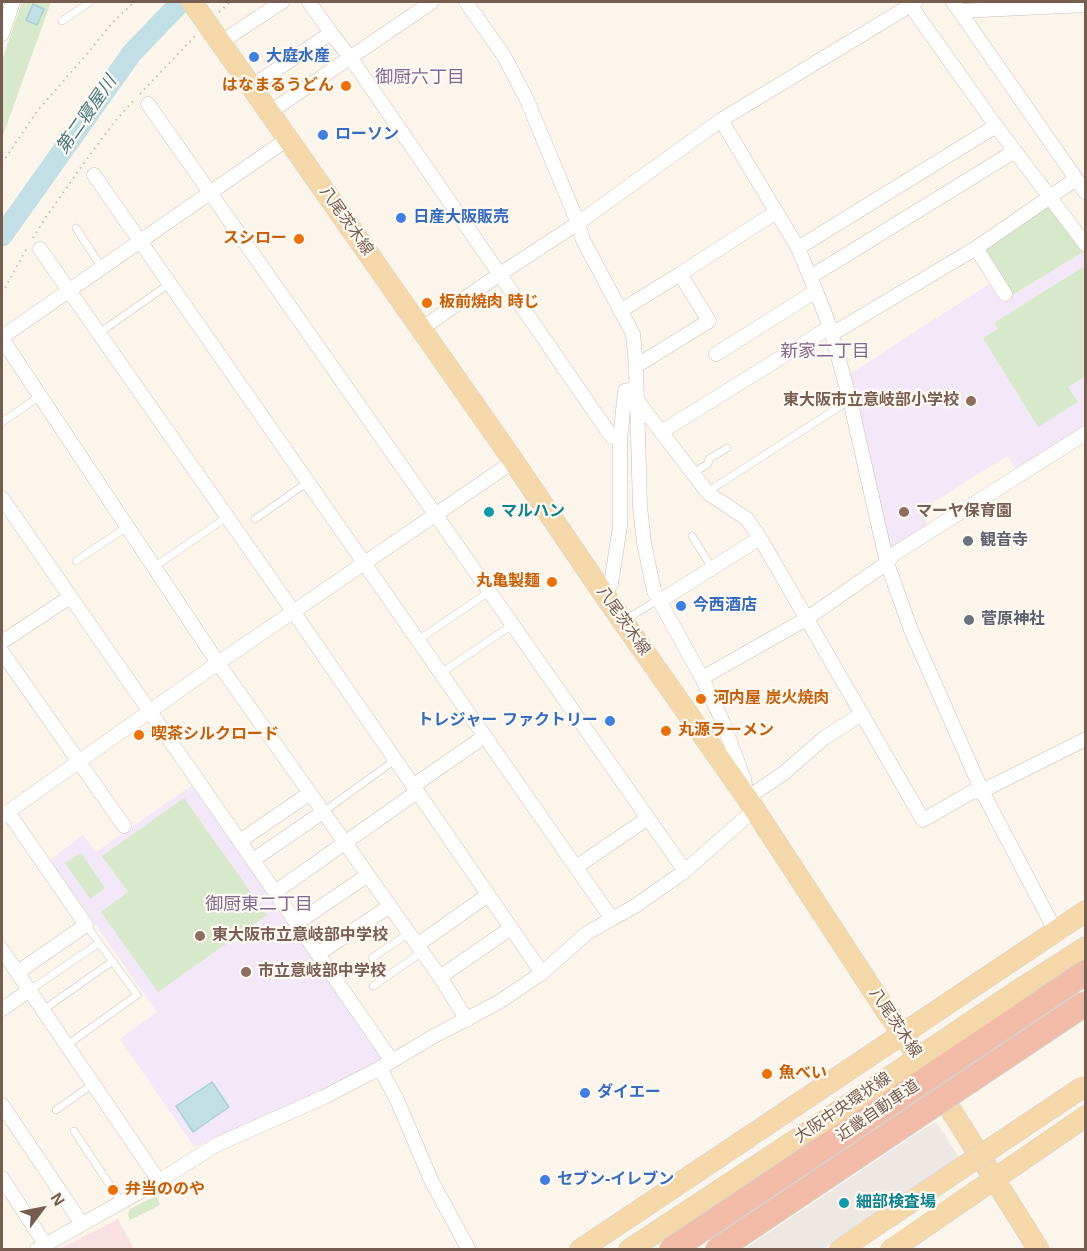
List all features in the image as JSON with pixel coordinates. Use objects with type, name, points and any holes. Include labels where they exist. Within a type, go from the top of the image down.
[{"type":"highway","name":"近畿自動車道","points":[[671,1250],[1086,972]]},
{"type":"highway","name":"近畿自動車道","points":[[717,1250],[1086,1003]]},
{"type":"main road","name":"八尾茨木線","points":[[192,2],[514,461],[750,804],[903,1034],[1039,1250]]},
{"type":"main road","points":[[580,1250],[1086,911]]},
{"type":"main road","name":"大阪中央環状線","points":[[629,1250],[1086,947]]},
{"type":"main road","points":[[840,1250],[1084,1087]]},
{"type":"main road","points":[[891,1250],[1086,1116]]},
{"type":"street","points":[[2,34],[13,2]]},
{"type":"street","points":[[221,42],[282,2]]},
{"type":"street","points":[[309,2],[350,57],[611,436],[620,440]]},
{"type":"street","points":[[270,112],[432,2]]},
{"type":"street","points":[[466,2],[504,56],[527,100],[583,240],[633,334],[640,506],[644,543],[654,591],[702,678],[722,720],[744,779],[750,804]]},
{"type":"street","points":[[421,329],[578,223],[721,120],[913,3],[996,126],[1086,245]]},
{"type":"street","points":[[957,6],[1086,5]]},
{"type":"street","points":[[957,6],[1081,176],[1086,192]]},
{"type":"street","points":[[252,86],[331,33]]},
{"type":"street","points":[[148,104],[685,871]]},
{"type":"street","points":[[721,120],[798,248],[816,291],[831,331],[850,400],[887,563],[910,630],[982,791],[1056,932]]},
{"type":"street","points":[[798,248],[996,126]]},
{"type":"street","points":[[289,138],[2,338],[218,663],[440,977],[467,1020]]},
{"type":"street","points":[[810,277],[1015,151]]},
{"type":"street","points":[[94,175],[612,919]]},
{"type":"street","points":[[661,432],[976,248],[1081,176]]},
{"type":"street","points":[[620,311],[776,212]]},
{"type":"street","points":[[34,244],[99,333],[542,973]]},
{"type":"street","points":[[976,248],[1005,294]]},
{"type":"street","points":[[636,366],[709,321],[680,274]]},
{"type":"street","points":[[716,354],[816,291]]},
{"type":"street","points":[[603,593],[611,584],[620,526],[620,440],[625,391],[636,394],[661,432],[707,492],[747,519],[923,820],[972,792],[982,791],[1086,739]]},
{"type":"street","points":[[702,678],[806,619],[887,563],[894,554],[1086,433]]},
{"type":"street","points":[[18,972],[86,925],[5,814],[218,663],[514,461]]},
{"type":"street","points":[[2,498],[318,954],[386,1064],[397,1100],[431,1180],[469,1250]]},
{"type":"street","points":[[659,600],[760,538]]},
{"type":"street","points":[[2,642],[70,597]]},
{"type":"street","points":[[2,652],[124,826]]},
{"type":"street","points":[[2,1178],[40,1247],[159,1181],[216,1145],[324,1097],[386,1064],[499,1002],[542,973],[587,933],[635,906],[685,871],[750,804],[784,773],[824,738],[862,714]]},
{"type":"street","points":[[275,892],[345,843],[484,736]]},
{"type":"street","points":[[240,841],[310,793]]},
{"type":"street","points":[[253,860],[323,812]]},
{"type":"street","points":[[576,867],[648,818]]},
{"type":"street","points":[[297,923],[368,875]]},
{"type":"street","points":[[420,949],[489,896]]},
{"type":"street","points":[[318,954],[390,906]]},
{"type":"street","points":[[440,977],[511,928]]},
{"type":"street","points":[[2,950],[159,1181]]},
{"type":"street","points":[[2,1009],[30,990]]},
{"type":"street","points":[[2,1108],[82,1224]]},
{"type":"lane","points":[[62,21],[90,2]]},
{"type":"lane","points":[[76,228],[102,268]]},
{"type":"lane","points":[[99,333],[169,284]]},
{"type":"lane","points":[[2,422],[40,396]]},
{"type":"lane","points":[[707,492],[850,400]]},
{"type":"lane","points":[[693,473],[708,464],[709,459],[727,448]]},
{"type":"lane","points":[[255,519],[308,482]]},
{"type":"lane","points":[[154,567],[227,517]]},
{"type":"lane","points":[[76,561],[128,527]]},
{"type":"lane","points":[[692,536],[712,568]]},
{"type":"lane","points":[[418,640],[489,592]]},
{"type":"lane","points":[[623,621],[659,600]]},
{"type":"lane","points":[[441,673],[512,625]]},
{"type":"lane","points":[[323,812],[395,760]]},
{"type":"lane","points":[[67,1045],[137,995],[86,925]]},
{"type":"lane","points":[[372,958],[409,933]]},
{"type":"lane","points":[[30,990],[99,943]]},
{"type":"lane","points":[[373,986],[420,949]]},
{"type":"lane","points":[[43,1010],[112,961]]},
{"type":"lane","points":[[56,1110],[93,1084]]},
{"type":"lane","points":[[74,1131],[121,1202]]},
{"type":"path","points":[[2,163],[38,110],[112,23],[134,2]]},
{"type":"path","points":[[2,293],[34,244],[46,216],[115,121],[207,23]]},
{"type":"shaded area","name":"東大阪市立意岐部小学校","points":[[1085,251],[1085,427],[1018,471],[1007,456],[921,510],[929,529],[889,552],[870,466],[872,463],[850,374],[989,284],[1002,302]]},
{"type":"shaded area","name":"東大阪市立意岐部中学校","points":[[192,785],[383,1059],[338,1085],[194,1147],[120,1039],[157,1012],[50,860],[83,835],[96,852]]},
{"type":"shaded area","points":[[936,1122],[961,1160],[823,1249],[743,1250],[926,1127]]},
{"type":"shaded area","points":[[118,1219],[134,1249],[60,1249]]},
{"type":"green space","points":[[22,2],[51,2],[2,138],[2,60]]},
{"type":"green space","points":[[1047,204],[1085,251],[1011,296],[983,252],[985,246]]},
{"type":"green space","points":[[1083,267],[1086,271],[1085,376],[1068,387],[1078,402],[1038,427],[983,338],[998,329],[994,323]]},
{"type":"green space","points":[[184,798],[267,915],[158,992],[101,912],[128,892],[102,856]]},
{"type":"green space","points":[[81,853],[105,888],[90,899],[65,863]]},
{"type":"green space","points":[[156,1196],[160,1205],[130,1220],[128,1215],[130,1209]]},
{"type":"water","points":[[33,4],[44,9],[37,25],[26,20]]},
{"type":"water","points":[[212,1082],[229,1107],[193,1132],[176,1106]]},
{"type":"waterway","name":"第二寝屋川","points":[[2,236],[132,53],[181,2]]},
{"type":"place","name":"大庭水産","points":[[254,57]]},
{"type":"place","name":"はなまるうどん","points":[[346,86]]},
{"type":"place","name":"ローソン","points":[[323,135]]},
{"type":"place","name":"日産大阪販売","points":[[401,218]]},
{"type":"place","name":"スシロー","points":[[299,239]]},
{"type":"place","name":"板前焼肉 時じ","points":[[427,303]]},
{"type":"place","name":"東大阪市立意岐部小学校","points":[[971,401]]},
{"type":"place","name":"マルハン","points":[[489,512]]},
{"type":"place","name":"マーヤ保育園","points":[[904,512]]},
{"type":"place","name":"観音寺","points":[[968,541]]},
{"type":"place","name":"丸亀製麺","points":[[552,582]]},
{"type":"place","name":"今西酒店","points":[[681,606]]},
{"type":"place","name":"菅原神社","points":[[969,620]]},
{"type":"place","name":"河内屋 炭火焼肉","points":[[701,699]]},
{"type":"place","name":"トレジャー ファクトリー","points":[[610,721]]},
{"type":"place","name":"丸源ラーメン","points":[[666,731]]},
{"type":"place","name":"喫茶シルクロード","points":[[139,735]]},
{"type":"place","name":"東大阪市立意岐部中学校","points":[[200,936]]},
{"type":"place","name":"市立意岐部中学校","points":[[246,972]]},
{"type":"place","name":"魚べい","points":[[767,1074]]},
{"type":"place","name":"ダイエー","points":[[585,1093]]},
{"type":"place","name":"セブン-イレブン","points":[[545,1180]]},
{"type":"place","name":"弁当ののや","points":[[113,1190]]},
{"type":"place","name":"細部検査場","points":[[844,1203]]},
{"type":"district","name":"御厨六丁目","points":[[420,78]]},
{"type":"district","name":"新家二丁目","points":[[825,352]]},
{"type":"district","name":"御厨東二丁目","points":[[259,905]]}]
